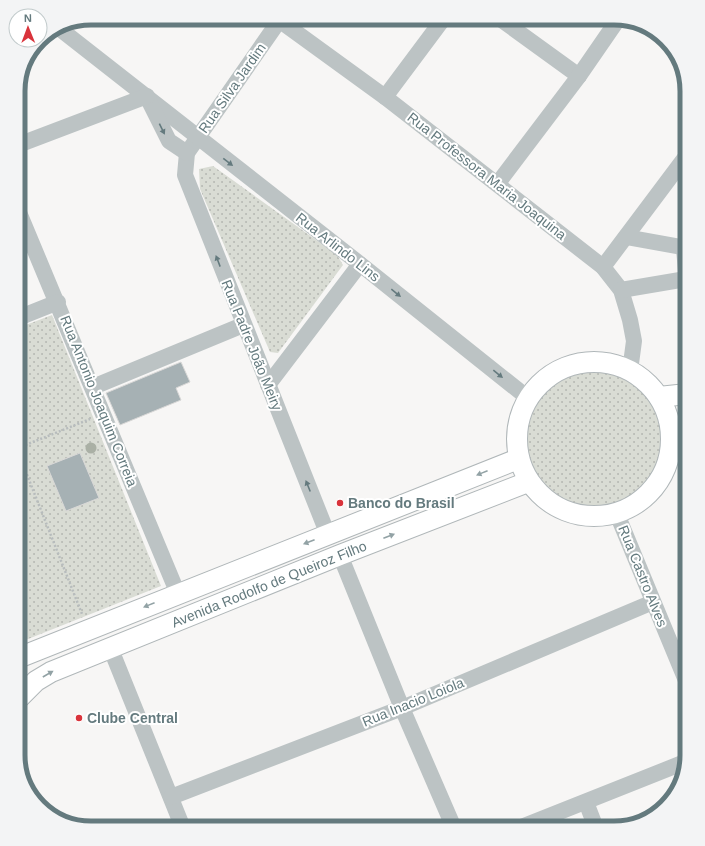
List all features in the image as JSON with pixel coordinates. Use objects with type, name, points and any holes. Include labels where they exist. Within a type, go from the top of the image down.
[{"type":"main road","points":[[586,362],[609,363],[630,371],[646,382],[659,397],[680,436],[658,484],[640,502],[617,514],[592,517],[567,512],[545,500],[528,482],[518,459],[516,438],[519,417],[528,398],[543,381],[563,368],[586,362]]},
{"type":"main road","points":[[659,397],[680,395]]},
{"type":"main road","name":"Avenida Rodolfo de Queiroz Filho","points":[[25,655],[518,459]]},
{"type":"main road","name":"Avenida Rodolfo de Queiroz Filho","points":[[25,692],[36,681],[51,672],[340,555],[528,482]]},
{"type":"street","name":"Rua Silva Jardim","points":[[187,153],[276,25]]},
{"type":"street","name":"Rua Professora Maria Joaquina","points":[[288,25],[385,97],[603,267],[621,290],[630,320],[634,341],[630,371]]},
{"type":"street","points":[[385,97],[439,25]]},
{"type":"street","points":[[509,25],[578,76]]},
{"type":"street","points":[[498,184],[614,25]]},
{"type":"street","name":"Rua Arlindo Lins","points":[[62,32],[147,96],[197,138],[360,264],[528,398]]},
{"type":"street","points":[[25,142],[147,96]]},
{"type":"street","name":"Rua Arlindo Lins","points":[[147,96],[169,142],[187,153]]},
{"type":"street","name":"Rua Padre João Meiry","points":[[187,153],[185,174],[243,325],[328,535]]},
{"type":"street","points":[[603,267],[680,164]]},
{"type":"street","name":"Rua Antonio Joaquim Correia","points":[[25,226],[58,302],[178,594]]},
{"type":"street","points":[[626,237],[680,247]]},
{"type":"street","points":[[268,385],[360,264]]},
{"type":"street","points":[[621,290],[680,281]]},
{"type":"street","points":[[25,315],[58,302]]},
{"type":"street","points":[[93,387],[243,325]]},
{"type":"street","name":"Rua Castro Alves","points":[[617,514],[680,666]]},
{"type":"street","points":[[340,555],[402,708],[451,821]]},
{"type":"street","name":"Rua Inacio Loiola","points":[[171,797],[402,708],[653,602]]},
{"type":"street","points":[[110,648],[180,821]]},
{"type":"street","points":[[537,821],[679,764]]},
{"type":"street","points":[[586,802],[593,821]]},
{"type":"path","points":[[25,445],[104,414]]},
{"type":"path","points":[[25,470],[88,630]]},
{"type":"shaded area","points":[[213,166],[337,255],[343,265],[278,353],[270,352],[200,189],[199,169]]},
{"type":"shaded area","points":[[52,315],[161,586],[25,640],[25,325]]},
{"type":"shaded area","points":[[592,371],[613,374],[637,387],[647,397],[660,421],[663,442],[660,463],[647,487],[637,497],[613,510],[592,513],[571,510],[547,497],[537,487],[524,463],[521,442],[524,421],[537,397],[547,387],[571,374]]},
{"type":"building","points":[[181,362],[190,382],[176,388],[181,400],[120,425],[106,393]]},
{"type":"building","points":[[80,453],[99,498],[66,511],[47,466]]},
{"type":"place","name":"Banco do Brasil","points":[[340,503]]},
{"type":"place","name":"Clube Central","points":[[79,718]]}]
